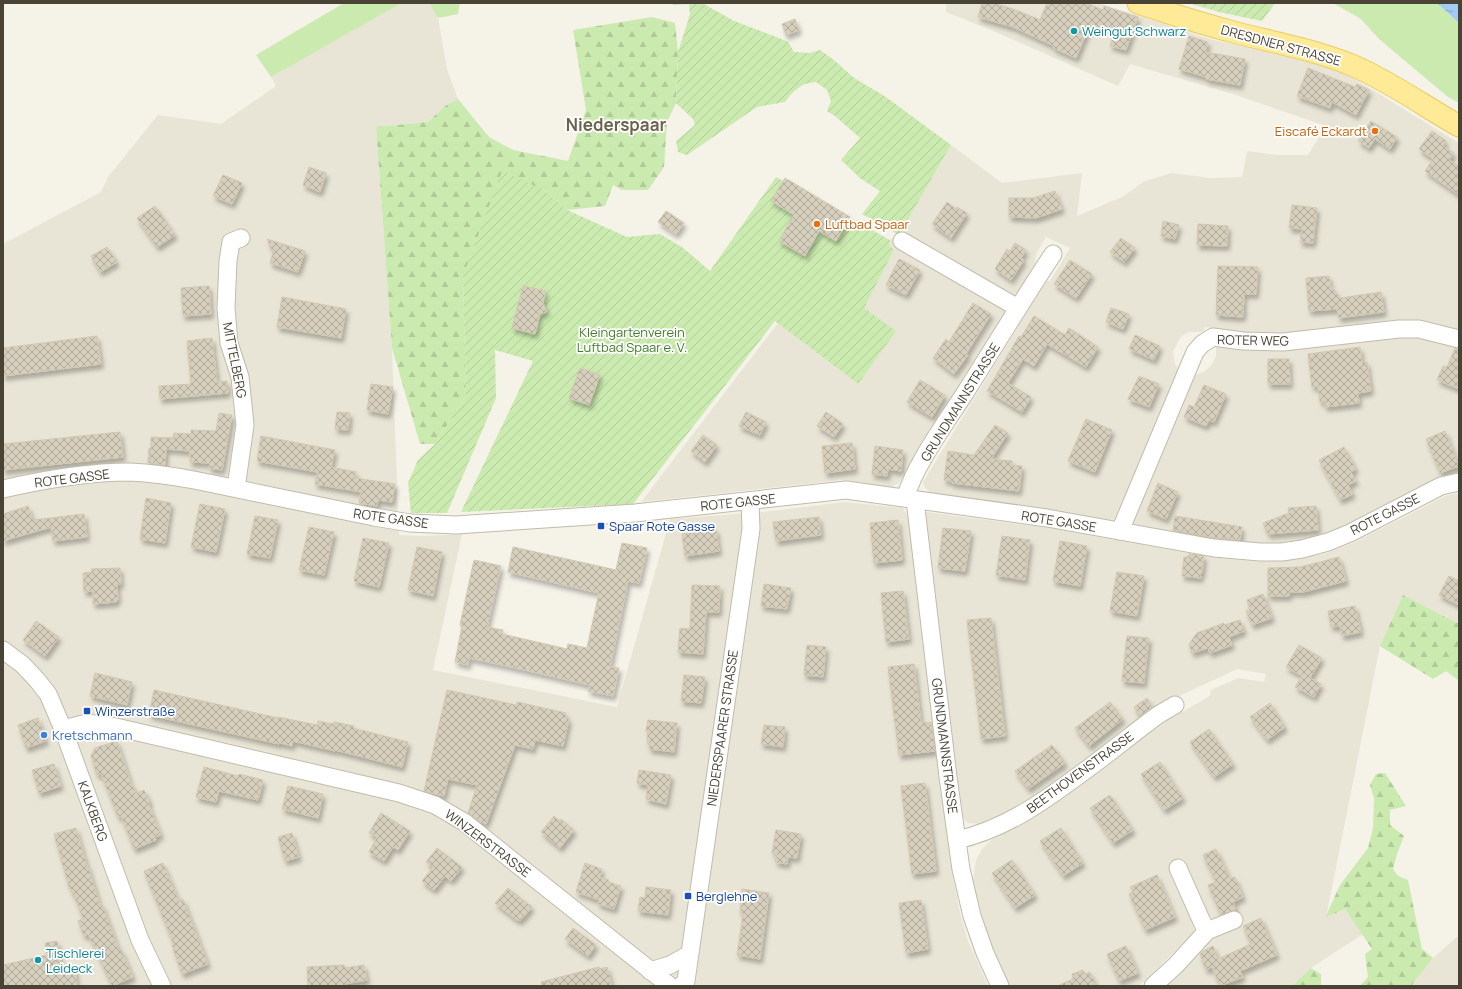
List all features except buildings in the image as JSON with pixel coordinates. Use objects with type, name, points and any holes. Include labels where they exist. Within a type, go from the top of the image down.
[{"type":"main road","name":"DRESDNER STRASSE","points":[[1138,3],[1208,26],[1290,46],[1330,57],[1354,66],[1380,79],[1459,126]]},
{"type":"street","name":"MITTELBERG","points":[[236,488],[245,425],[240,378],[229,343],[226,308],[228,261],[231,242],[241,238]]},
{"type":"street","points":[[902,242],[1018,308]]},
{"type":"street","name":"GRUNDMANNSTRASSE","points":[[1000,986],[985,953],[972,916],[961,869],[909,486],[930,449],[1053,254]]},
{"type":"street","name":"ROTER WEG","points":[[1120,531],[1195,352],[1202,344],[1213,337],[1243,341],[1283,342],[1399,329],[1419,329],[1459,339]]},
{"type":"street","name":"ROTE GASSE","points":[[3,489],[28,483],[102,473],[130,472],[171,476],[410,523],[456,525],[636,513],[846,490],[1047,518],[1214,548],[1260,552],[1282,552],[1302,549],[1328,542],[1350,533],[1441,486],[1459,482]]},
{"type":"street","name":"NIEDERSPAARER STRASSE","points":[[681,986],[686,981],[688,955],[751,529],[750,501]]},
{"type":"street","name":"KALKBERG","points":[[3,650],[22,665],[48,694],[63,729],[140,940],[159,985]]},
{"type":"street","name":"BEETHOVENSTRASSE","points":[[957,840],[988,831],[1021,814],[1056,793],[1158,715],[1175,705]]},
{"type":"street","name":"WINZERSTRASSE","points":[[63,729],[87,724],[116,727],[399,793],[435,805],[470,826],[670,986]]},
{"type":"street","points":[[1178,868],[1207,932]]},
{"type":"street","points":[[1153,986],[1176,965],[1207,932],[1234,920]]},
{"type":"street","points":[[650,971],[670,965],[688,955]]},
{"type":"shaded area","points":[[402,3],[429,3],[438,18],[447,69],[458,99],[445,106],[428,122],[376,127],[392,348],[399,535],[425,536],[462,534],[433,670],[617,707],[670,519],[772,511],[844,502],[903,508],[908,517],[954,883],[960,913],[968,941],[988,986],[3,986],[3,244],[101,192],[108,177],[158,115],[221,124],[276,86],[271,77]]},
{"type":"shaded area","points":[[946,3],[1098,3],[1210,39],[1306,61],[1348,75],[1459,143],[1459,334],[1299,336],[1220,333],[1214,328],[1205,327],[1203,332],[1188,332],[1180,338],[1173,352],[1175,364],[1179,371],[1117,517],[1112,520],[930,492],[925,488],[923,482],[1046,281],[1050,281],[1070,248],[1046,237],[1036,254],[1035,267],[899,483],[891,487],[841,480],[641,502],[778,323],[858,384],[863,308],[894,250],[889,245],[890,240],[899,235],[951,145],[1002,183],[1082,173],[1077,216],[1122,197],[1145,181],[1172,173],[1210,178],[1242,177],[1247,151],[1276,155],[1308,155],[1326,126],[1236,95],[1130,64],[1118,86],[991,30],[946,12]]},
{"type":"shaded area","points":[[1414,336],[1459,344],[1459,478],[1344,530],[1297,544],[1254,545],[1135,525],[1133,520],[1194,376],[1205,371],[1211,366],[1216,356],[1216,345]]},
{"type":"shaded area","points":[[1459,493],[1459,624],[1403,595],[1380,646],[1326,918],[1345,909],[1363,934],[1311,968],[1292,986],[1165,986],[1219,921],[1206,915],[1194,925],[1195,929],[1192,934],[1144,982],[1138,986],[1007,986],[989,940],[979,909],[973,881],[976,860],[982,849],[993,838],[1062,798],[1168,720],[1210,696],[1211,690],[1238,678],[1264,682],[1266,674],[1237,669],[1175,698],[1020,808],[985,824],[968,823],[957,812],[922,517],[927,512],[1049,528],[1204,556],[1250,561],[1278,561],[1324,554],[1353,543],[1445,496]]},
{"type":"shaded area","points":[[1459,935],[1459,986],[1411,986],[1433,958]]},
{"type":"green space","points":[[344,3],[402,3],[271,77],[256,55]]},
{"type":"green space","points":[[429,3],[460,3],[458,14],[438,18]]},
{"type":"green space","points":[[671,3],[702,3],[734,21],[788,42],[794,52],[810,53],[820,50],[854,78],[886,97],[951,145],[899,235],[862,214],[880,191],[861,179],[841,160],[860,138],[827,111],[831,101],[827,90],[816,82],[806,84],[798,88],[785,102],[757,107],[687,155],[678,152],[676,141],[695,125],[693,119],[676,103],[678,52],[690,14],[689,4],[673,5]]},
{"type":"green space","points":[[1188,3],[1275,3],[1262,21],[1219,12]]},
{"type":"green space","points":[[1333,3],[1437,3],[1459,23],[1459,103],[1448,97],[1379,39],[1361,19]]},
{"type":"green space","points":[[652,17],[675,23],[678,52],[676,103],[667,122],[664,167],[648,190],[622,190],[613,185],[605,206],[567,210],[544,190],[463,276],[466,396],[435,444],[420,444],[392,348],[376,127],[428,122],[445,106],[458,99],[489,137],[513,150],[568,161],[586,110],[573,30]]},
{"type":"green space","name":"Kleingartenverein Luftbad Spaar e. V.","points":[[502,171],[544,190],[567,210],[627,237],[660,234],[682,247],[710,271],[776,177],[890,240],[889,245],[894,250],[864,308],[896,331],[858,384],[775,321],[633,504],[461,512],[533,361],[495,350],[496,398],[447,513],[411,513],[408,483],[418,460],[435,444],[466,396],[463,276]]},
{"type":"green space","points":[[1403,595],[1459,624],[1459,681],[1446,671],[1433,679],[1380,646]]},
{"type":"green space","points":[[1385,773],[1406,806],[1390,810],[1390,825],[1404,836],[1393,869],[1398,876],[1408,880],[1422,949],[1433,958],[1411,986],[1360,986],[1368,977],[1365,954],[1372,949],[1345,909],[1325,918],[1340,885],[1368,848],[1373,828],[1374,798],[1370,785],[1376,774]]},
{"type":"green space","points":[[1311,968],[1321,974],[1321,986],[1292,986]]},
{"type":"water","points":[[1437,3],[1459,3],[1459,23]]},
{"type":"place","name":"Weingut Schwarz","points":[[1074,31]]},
{"type":"place","name":"Eiscafé Eckardt","points":[[1375,131]]},
{"type":"place","name":"Luftbad Spaar","points":[[817,224]]},
{"type":"place","name":"Spaar Rote Gasse","points":[[601,526]]},
{"type":"place","name":"Winzerstraße","points":[[87,711]]},
{"type":"place","name":"Kretschmann","points":[[44,735]]},
{"type":"place","name":"Berglehne","points":[[688,896]]},
{"type":"place","name":"Tischlerei Leideck","points":[[38,960]]},
{"type":"district","name":"Niederspaar","points":[[616,124]]}]
